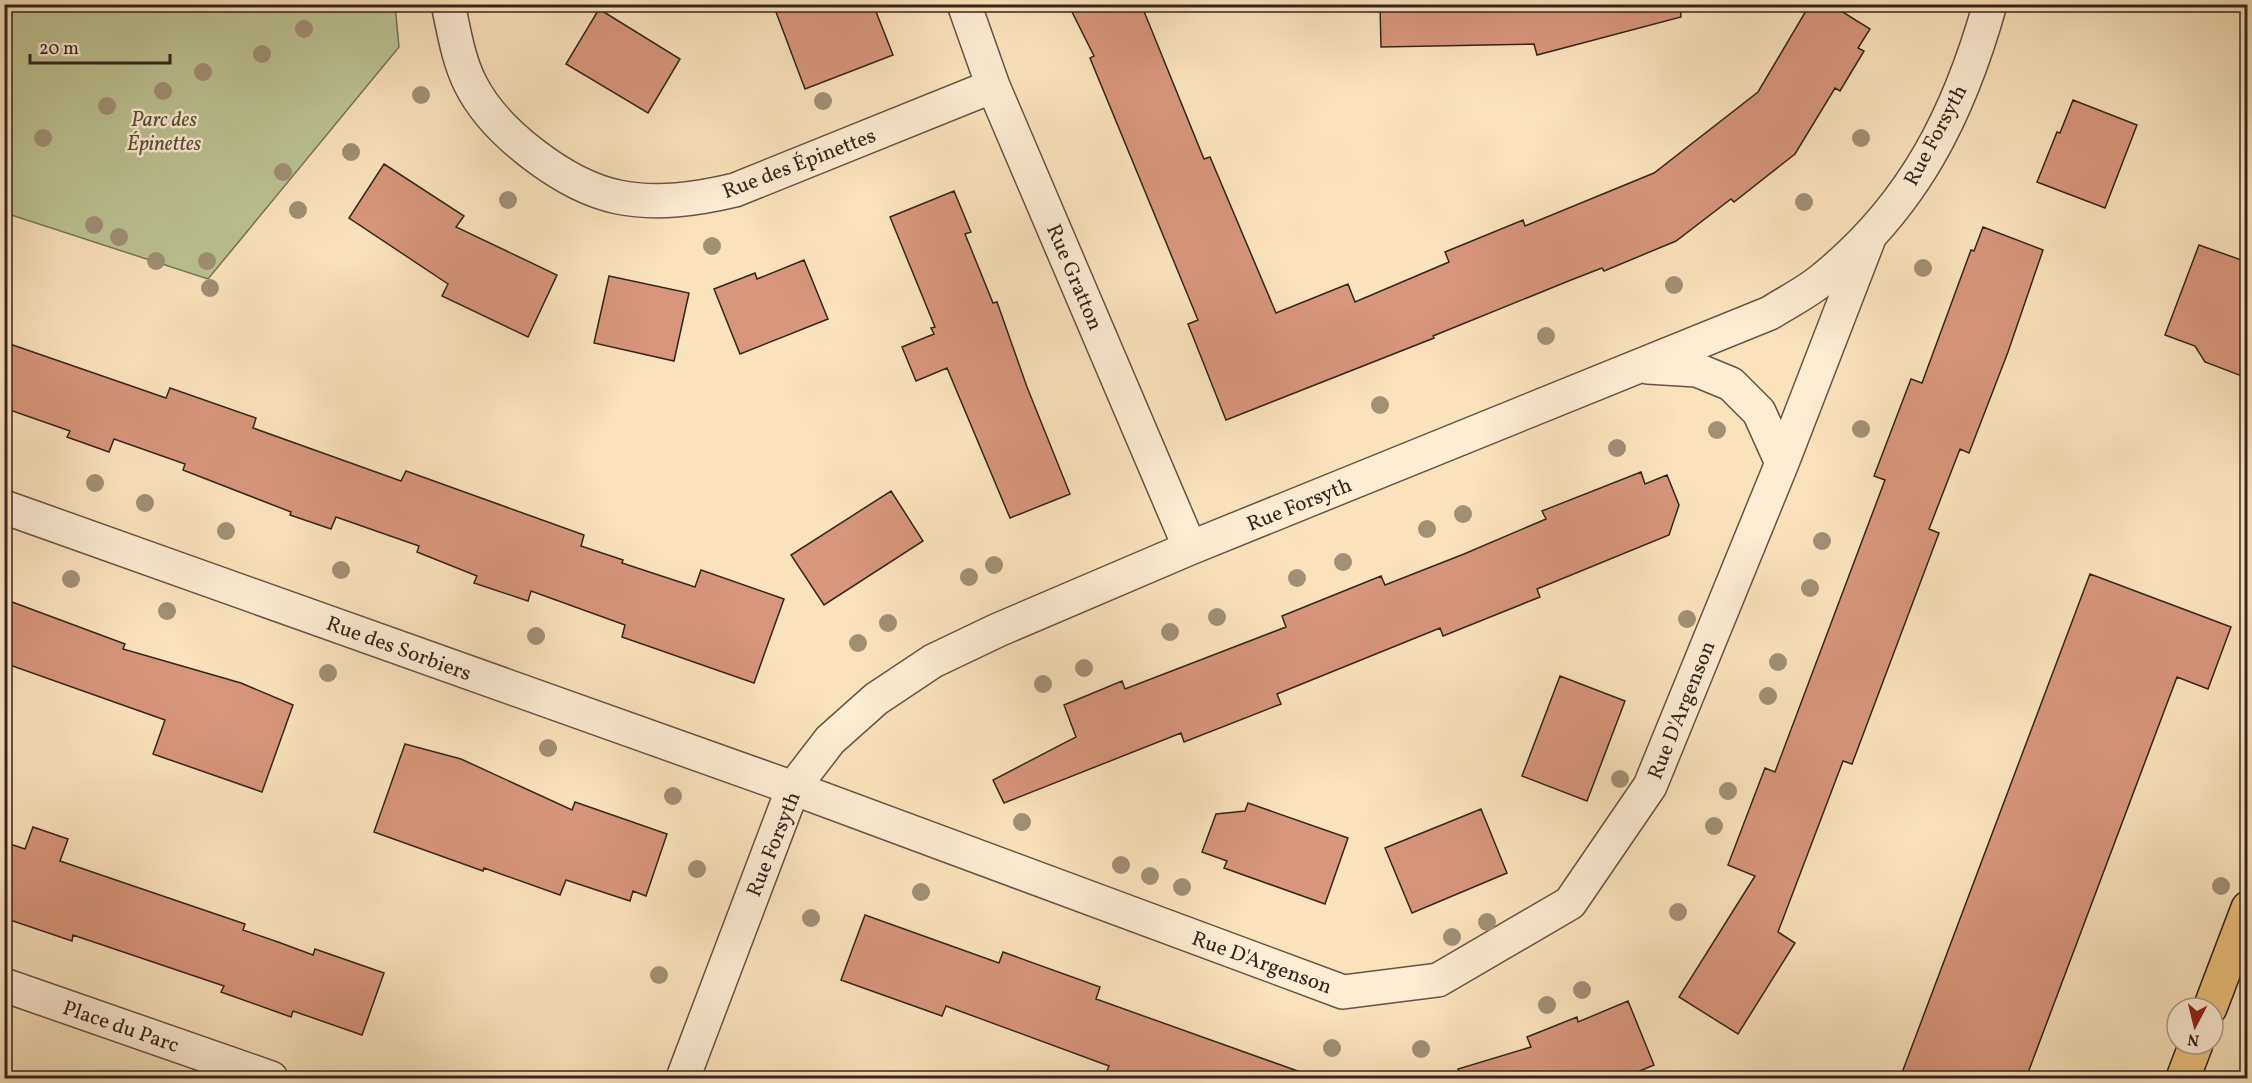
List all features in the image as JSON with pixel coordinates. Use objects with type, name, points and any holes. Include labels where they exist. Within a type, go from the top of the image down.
[{"type":"main road","points":[[2214,996],[2247,908]]},
{"type":"main road","points":[[2183,1078],[2191,1056]]},
{"type":"street","name":"Rue des Épinettes","points":[[448,4],[457,46],[470,84],[494,120],[531,154],[579,183],[617,197],[656,201],[686,200],[735,190],[993,86]]},
{"type":"street","name":"Rue Gratton","points":[[964,4],[993,86],[1190,548]]},
{"type":"street","name":"Rue Forsyth","points":[[683,1078],[793,788],[830,740],[876,699],[933,661],[998,630],[1190,548],[1770,313],[1822,279],[1869,238],[1918,176],[1953,112],[1975,56],[1990,4]]},
{"type":"street","name":"Rue D'Argenson","points":[[793,788],[1343,992],[1438,980],[1570,903],[1650,786],[1782,463],[1869,238]]},
{"type":"street","points":[[1641,366],[1697,370],[1731,384],[1759,412],[1782,463]]},
{"type":"street","name":"Rue des Sorbiers","points":[[4,507],[793,788]]},
{"type":"street","name":"Place du Parc","points":[[4,985],[271,1078]]},
{"type":"green space","name":"Parc des Épinettes","points":[[5,4],[395,5],[399,47],[208,279],[5,213]]},
{"type":"building","points":[[773,4],[873,4],[893,55],[805,89]]},
{"type":"building","points":[[1068,4],[1141,4],[1204,159],[1210,157],[1276,313],[1348,284],[1355,302],[1449,262],[1445,252],[1523,220],[1525,226],[1654,173],[1758,92],[1810,4],[1830,4],[1870,29],[1858,48],[1864,51],[1840,91],[1835,88],[1795,154],[1734,202],[1731,199],[1676,241],[1604,271],[1602,268],[1571,280],[1433,336],[1434,338],[1226,420],[1188,324],[1198,320],[1090,58],[1094,56]]},
{"type":"building","points":[[1380,4],[1680,4],[1681,17],[1537,55],[1534,44],[1381,47]]},
{"type":"building","points":[[599,9],[680,59],[648,113],[566,64]]},
{"type":"building","points":[[2073,100],[2137,125],[2105,208],[2037,182]]},
{"type":"building","points":[[384,164],[464,216],[456,227],[557,275],[528,337],[442,296],[448,284],[349,218]]},
{"type":"building","points":[[954,191],[971,232],[965,234],[993,303],[997,302],[1027,387],[1070,494],[1010,518],[947,368],[916,381],[902,347],[934,334],[931,328],[935,327],[890,217]]},
{"type":"building","points":[[1983,227],[2043,250],[2008,352],[1969,453],[1960,449],[1929,529],[1939,533],[1852,764],[1843,761],[1778,932],[1795,943],[1738,1034],[1679,997],[1755,876],[1728,865],[1765,768],[1775,772],[1885,480],[1874,476],[1911,379],[1922,383],[1971,250],[1974,251]]},
{"type":"building","points":[[2199,245],[2247,262],[2247,378],[2205,362],[2195,346],[2165,335]]},
{"type":"building","points":[[804,260],[828,319],[740,354],[714,289],[755,273],[757,279]]},
{"type":"building","points":[[609,276],[689,293],[674,361],[594,343]]},
{"type":"building","points":[[4,342],[166,398],[170,388],[256,418],[253,428],[401,481],[406,471],[584,535],[581,546],[623,560],[622,563],[695,587],[701,570],[784,599],[754,683],[622,637],[625,625],[531,591],[528,601],[474,583],[477,576],[417,552],[419,546],[336,517],[331,529],[290,515],[291,512],[183,470],[185,464],[114,439],[109,452],[67,437],[70,431],[4,408]]},
{"type":"building","points":[[1641,472],[1645,484],[1667,475],[1679,505],[1669,535],[1537,589],[1540,597],[1443,636],[1440,628],[1277,694],[1281,704],[1184,742],[1181,733],[1004,803],[993,780],[1076,737],[1064,705],[1122,681],[1125,689],[1286,627],[1282,616],[1381,576],[1385,585],[1464,554],[1546,519],[1542,511]]},
{"type":"building","points":[[891,491],[923,541],[824,605],[791,555]]},
{"type":"building","points":[[2090,574],[2231,627],[2208,689],[2177,677],[2026,1078],[1900,1078]]},
{"type":"building","points":[[4,599],[125,644],[123,649],[241,683],[293,705],[262,792],[153,754],[165,720],[4,663]]},
{"type":"building","points":[[1560,676],[1625,701],[1587,801],[1522,776]]},
{"type":"building","points":[[405,744],[461,759],[572,810],[575,802],[667,834],[646,896],[633,891],[630,901],[566,880],[560,895],[484,868],[483,871],[374,832]]},
{"type":"building","points":[[1248,803],[1348,838],[1325,904],[1224,868],[1227,861],[1202,852],[1216,814],[1245,811]]},
{"type":"building","points":[[1481,809],[1507,873],[1412,913],[1385,848]]},
{"type":"building","points":[[33,827],[68,839],[60,861],[245,924],[243,930],[313,955],[315,949],[384,973],[362,1035],[293,1011],[291,1017],[221,992],[224,986],[73,935],[72,941],[4,918],[4,842],[25,849]]},
{"type":"building","points":[[865,915],[999,963],[1003,952],[1100,987],[1096,999],[1306,1074],[1305,1078],[1104,1078],[1109,1066],[946,1006],[942,1016],[841,980]]},
{"type":"building","points":[[1628,1001],[1654,1065],[1623,1078],[1459,1078],[1458,1069],[1531,1047],[1527,1037],[1577,1017],[1578,1022]]}]
